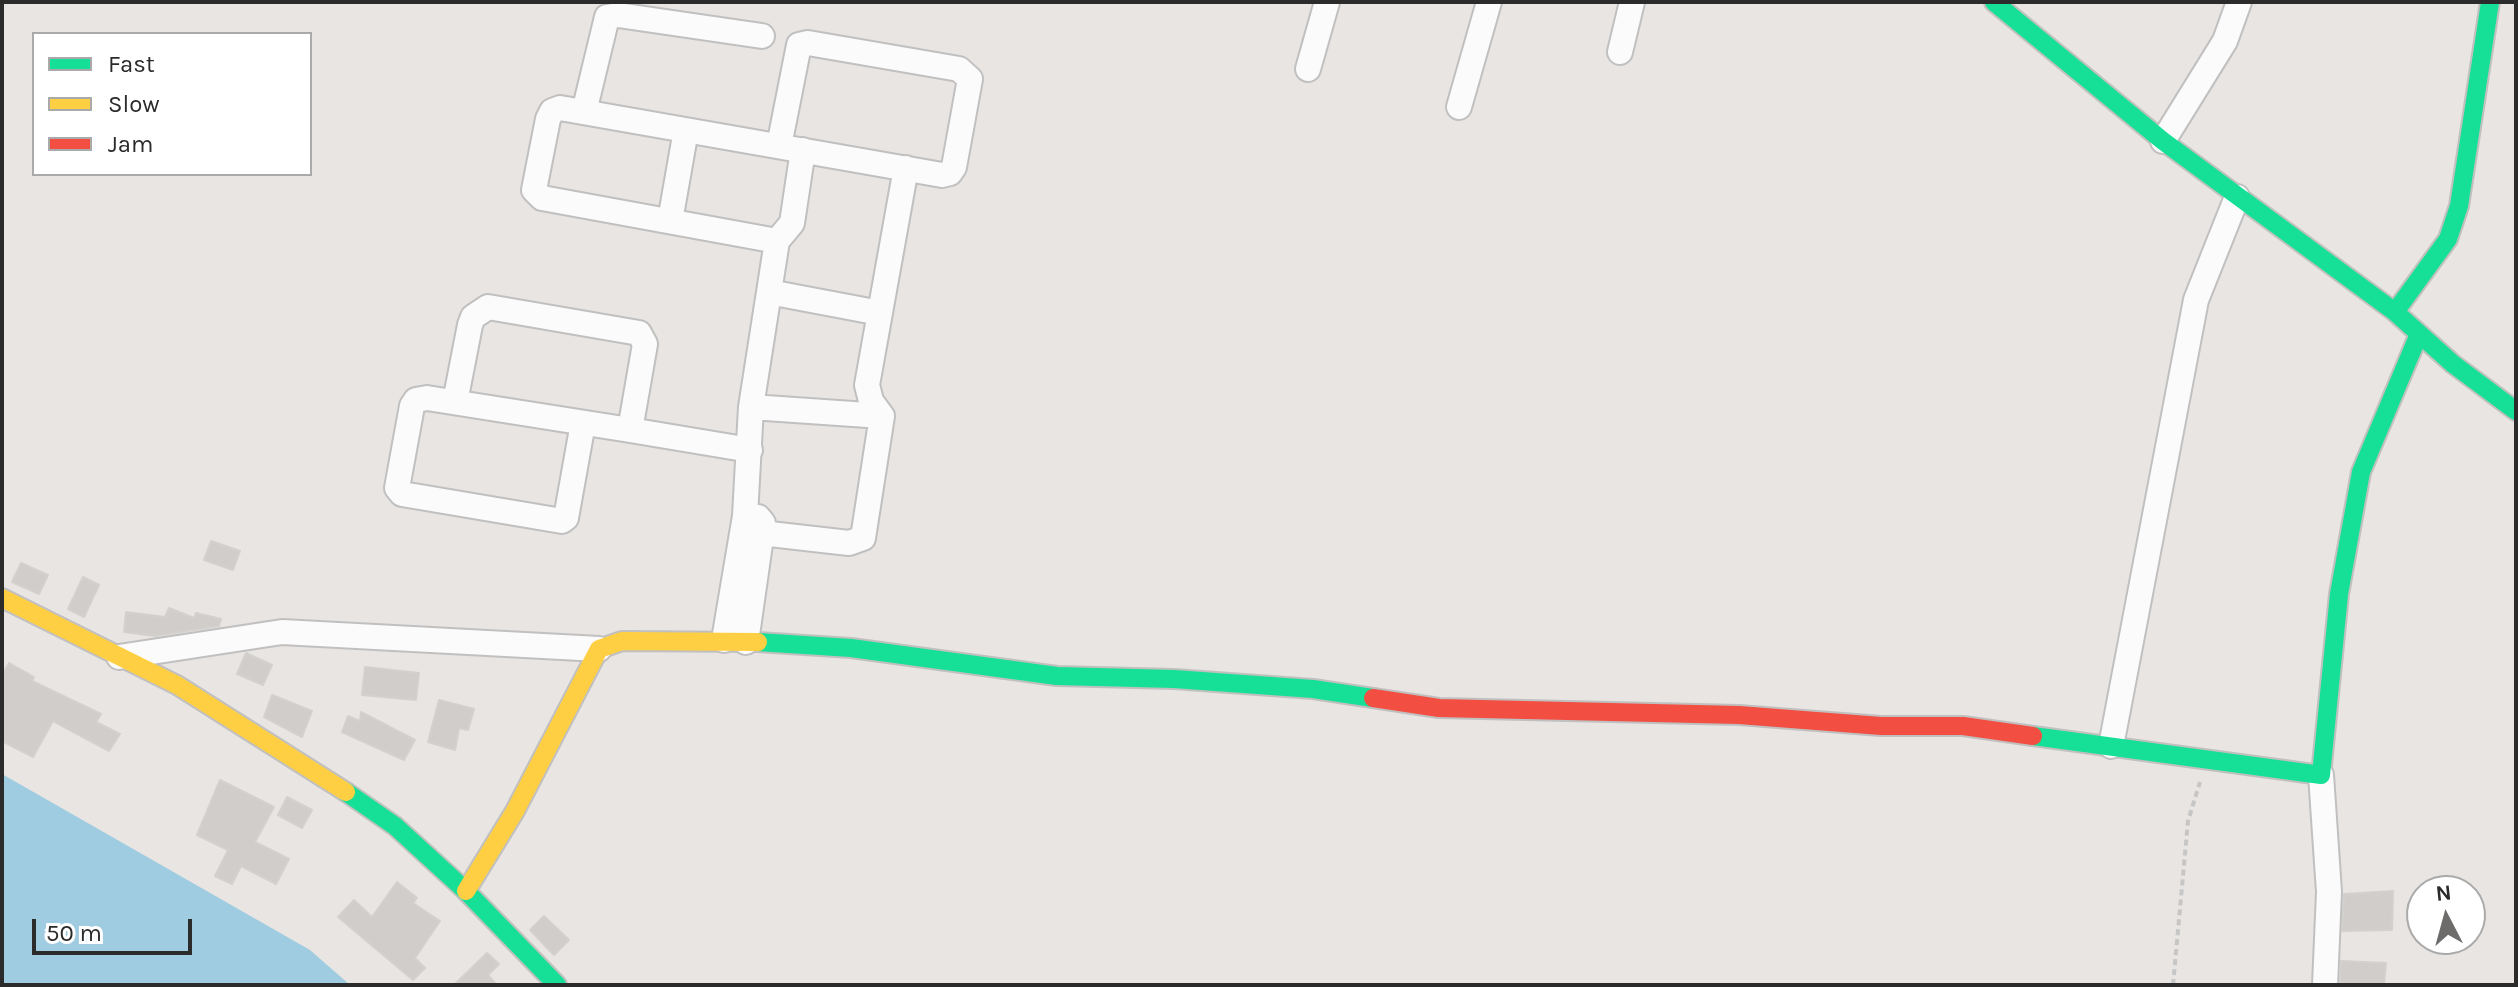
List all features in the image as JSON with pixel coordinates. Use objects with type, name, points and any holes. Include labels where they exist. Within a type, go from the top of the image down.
[{"type":"street","points":[[1308,69],[1327,2]]},
{"type":"street","points":[[1459,107],[1489,2]]},
{"type":"street","points":[[1620,52],[1632,2]]},
{"type":"street","points":[[1994,2],[2163,141],[2395,312],[2516,411]]},
{"type":"street","points":[[2163,141],[2225,41],[2239,2]]},
{"type":"street","points":[[2395,312],[2448,239],[2459,206],[2490,2]]},
{"type":"street","points":[[584,112],[607,17],[762,36]]},
{"type":"street","points":[[735,641],[753,524],[751,407],[777,241],[792,223],[791,148],[799,45],[808,43],[965,71],[970,79],[954,167],[942,175],[906,168],[791,148],[686,130],[584,112],[560,108],[552,111],[534,190],[536,195],[777,241]]},
{"type":"street","points":[[670,221],[686,130]]},
{"type":"street","points":[[753,524],[849,543],[863,538],[882,416],[871,401],[867,385],[906,168]]},
{"type":"street","points":[[2111,746],[2196,300],[2237,197]]},
{"type":"street","points":[[769,292],[880,313]]},
{"type":"street","points":[[455,402],[470,325],[473,317],[488,307],[639,333],[645,344],[630,430]]},
{"type":"street","points":[[2325,985],[2329,892],[2321,775],[2339,594],[2361,472],[2419,334]]},
{"type":"street","points":[[583,423],[566,518],[562,521],[402,494],[396,481],[412,406],[416,400],[427,398],[630,430],[750,450]]},
{"type":"street","points":[[751,407],[882,416]]},
{"type":"street","points":[[2,598],[177,685],[357,799],[395,826],[466,891],[557,985]]},
{"type":"street","points":[[119,657],[282,632],[599,649],[622,641],[735,641],[851,648],[1057,676],[1174,679],[1313,689],[1439,708],[1739,715],[1881,726],[1963,726],[2321,775]]},
{"type":"street","points":[[466,891],[515,811],[599,649]]},
{"type":"path","points":[[2173,985],[2188,821],[2200,782],[2214,759]]},
{"type":"water","points":[[2,774],[310,950],[350,985],[2,985]]},
{"type":"building","points":[[211,541],[240,551],[233,570],[204,560]]},
{"type":"building","points":[[21,563],[48,575],[39,594],[12,582]]},
{"type":"building","points":[[83,577],[99,585],[84,617],[68,609]]},
{"type":"building","points":[[169,608],[194,618],[196,613],[221,619],[219,626],[155,636],[124,632],[126,612],[165,617]]},
{"type":"building","points":[[246,653],[272,665],[263,685],[237,674]]},
{"type":"building","points":[[9,663],[34,677],[32,681],[101,714],[96,722],[120,734],[109,751],[53,721],[33,757],[2,741],[2,675]]},
{"type":"building","points":[[365,667],[419,673],[416,700],[362,695]]},
{"type":"building","points":[[272,695],[312,711],[302,737],[264,717]]},
{"type":"building","points":[[439,700],[474,709],[468,730],[459,728],[455,750],[428,742]]},
{"type":"building","points":[[361,712],[415,740],[404,760],[342,732],[348,716],[360,721]]},
{"type":"building","points":[[220,780],[274,807],[255,842],[289,859],[276,884],[241,866],[232,884],[215,876],[228,850],[197,835]]},
{"type":"building","points":[[287,797],[312,810],[302,828],[278,815]]},
{"type":"building","points":[[397,882],[417,898],[413,903],[440,921],[415,958],[425,968],[413,980],[338,917],[354,900],[372,917]]},
{"type":"building","points":[[2393,891],[2392,930],[2342,931],[2344,894]]},
{"type":"building","points":[[544,916],[569,940],[554,955],[530,930]]},
{"type":"building","points":[[487,953],[499,964],[488,975],[497,985],[454,985]]},
{"type":"building","points":[[2341,961],[2386,963],[2384,985],[2340,985]]},
{"type":"traffic: fast","points":[[1994,2],[2163,141],[2395,312],[2453,364],[2516,411]]},
{"type":"traffic: fast","points":[[2395,312],[2448,239],[2459,206],[2490,2]]},
{"type":"traffic: fast","points":[[2033,736],[2321,775],[2339,594],[2361,472],[2419,334]]},
{"type":"traffic: fast","points":[[758,642],[851,648],[1057,676],[1174,679],[1313,689],[1373,698]]},
{"type":"traffic: fast","points":[[346,792],[395,826],[466,891],[557,985]]},
{"type":"traffic: slow","points":[[2,598],[177,685],[346,792]]},
{"type":"traffic: slow","points":[[466,891],[515,811],[599,649],[622,641],[758,642]]},
{"type":"traffic: jam","points":[[1373,698],[1439,708],[1739,715],[1881,726],[1963,726],[2033,736]]}]
